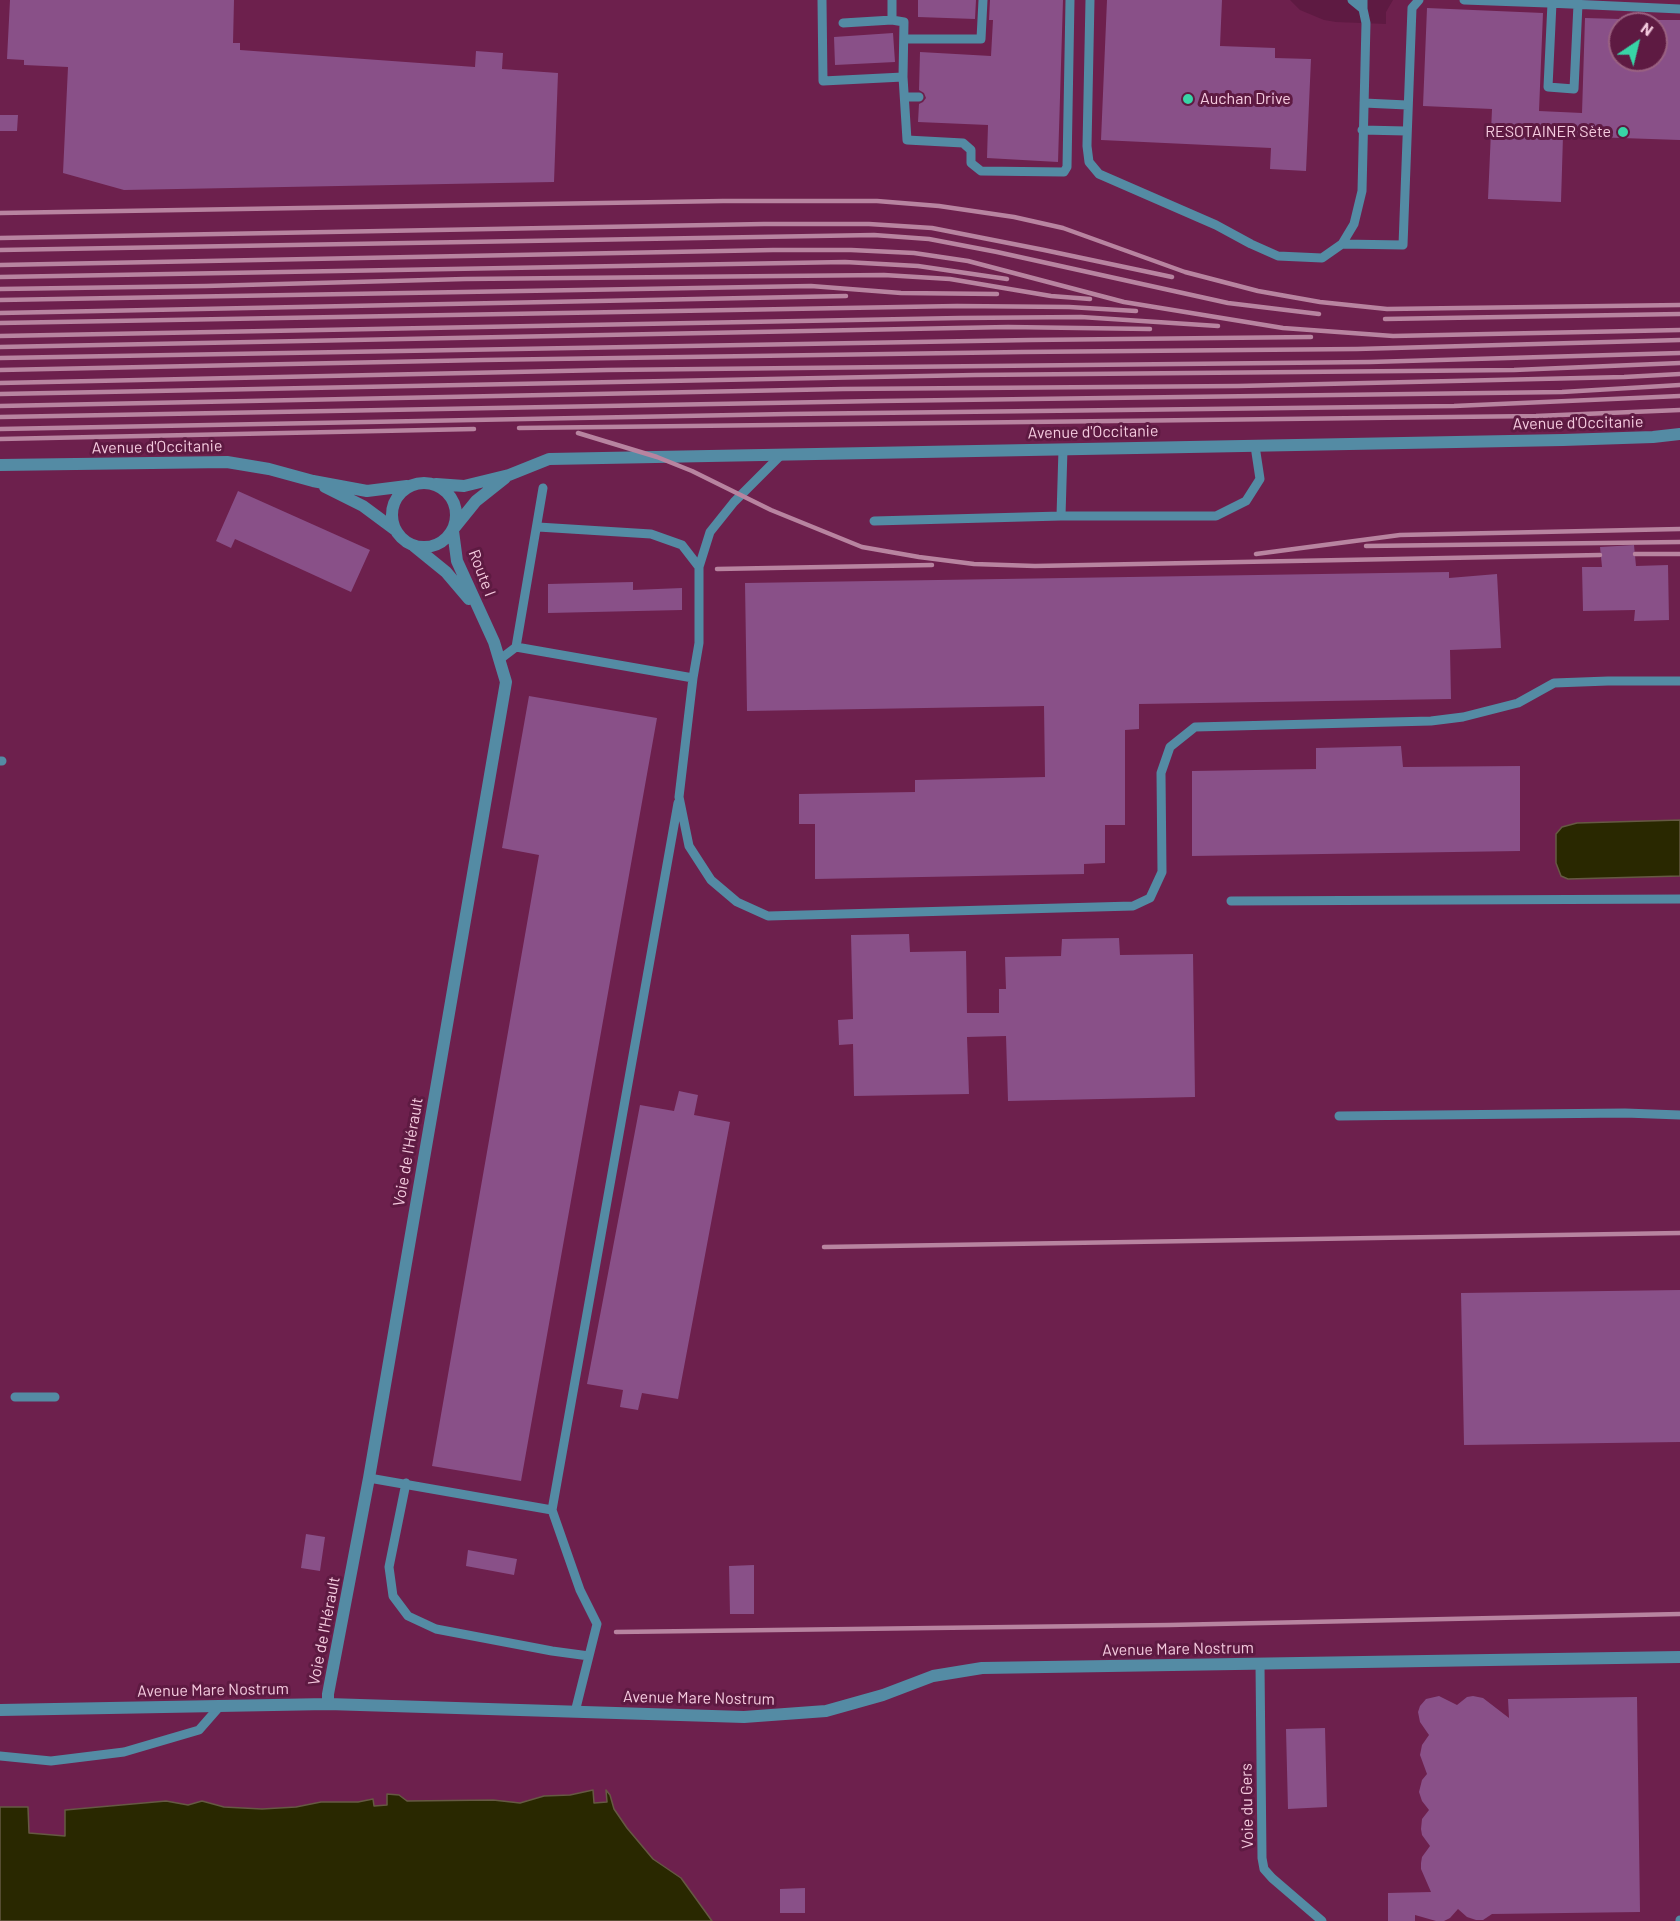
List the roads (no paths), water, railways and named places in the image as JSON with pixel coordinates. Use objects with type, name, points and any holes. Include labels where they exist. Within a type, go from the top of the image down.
[{"type":"street","name":"Avenue d'Occitanie","points":[[0,465],[227,462],[270,469],[313,481],[367,491],[421,482],[464,486],[509,475],[549,459],[1563,440],[1680,434]]},
{"type":"street","name":"Avenue d'Occitanie","points":[[313,481],[363,506],[394,529],[402,539],[414,546],[429,547],[443,542],[477,501],[509,475]]},
{"type":"street","points":[[436,484],[450,494],[456,509],[454,529]]},
{"type":"street","points":[[394,529],[391,513],[396,498],[407,486]]},
{"type":"street","name":"Route I","points":[[454,529],[457,561],[478,609]]},
{"type":"street","name":"Route I","points":[[414,546],[446,572],[478,609]]},
{"type":"street","name":"Voie de l'Hérault","points":[[328,1704],[506,682],[494,642],[478,609]]},
{"type":"street","name":"Avenue Mare Nostrum","points":[[0,1710],[328,1704],[744,1717],[826,1711],[883,1695],[933,1676],[981,1668],[1680,1657]]},
{"type":"lane","points":[[822,0],[824,81],[903,77]]},
{"type":"lane","points":[[892,0],[892,20]]},
{"type":"lane","points":[[905,39],[981,39],[983,0]]},
{"type":"lane","points":[[843,23],[892,20],[904,22],[903,77],[906,140],[963,143],[971,150],[971,163],[981,171],[1064,172],[1067,166],[1071,0]]},
{"type":"lane","points":[[1090,0],[1088,146],[1089,162],[1099,174],[1216,225],[1278,256],[1323,258],[1342,244],[1354,224],[1362,191],[1366,23],[1363,4],[1352,0]]},
{"type":"lane","points":[[1342,244],[1402,245],[1412,8],[1419,0]]},
{"type":"lane","points":[[1464,0],[1680,9]]},
{"type":"lane","points":[[1550,2],[1548,87],[1574,89],[1578,4]]},
{"type":"lane","points":[[905,97],[919,98]]},
{"type":"lane","points":[[1364,103],[1407,105]]},
{"type":"lane","points":[[1362,130],[1406,131]]},
{"type":"lane","points":[[1022,160],[1022,172]]},
{"type":"lane","points":[[874,521],[1061,516],[1216,516],[1246,501],[1260,479],[1255,446]]},
{"type":"lane","points":[[1061,516],[1063,449]]},
{"type":"lane","points":[[575,1712],[597,1624],[580,1590],[552,1510],[679,797],[699,643],[699,567],[710,532],[734,502],[781,455]]},
{"type":"lane","points":[[499,660],[516,648],[543,488]]},
{"type":"lane","points":[[538,527],[651,534],[682,545],[699,567]]},
{"type":"lane","points":[[516,648],[693,678]]},
{"type":"lane","points":[[679,797],[689,846],[711,880],[737,902],[768,916],[1133,906],[1150,898],[1162,872],[1161,773],[1170,747],[1195,727],[1431,721],[1463,717],[1518,703],[1554,683],[1680,681]]},
{"type":"lane","points":[[1231,901],[1680,898]]},
{"type":"lane","points":[[1339,1116],[1625,1113],[1680,1115]]},
{"type":"lane","points":[[15,1397],[55,1397]]},
{"type":"lane","points":[[369,1479],[552,1510]]},
{"type":"lane","points":[[406,1484],[389,1567],[393,1596],[408,1616],[436,1629],[589,1656]]},
{"type":"lane","name":"Voie du Gers","points":[[1260,1665],[1264,1869],[1322,1921]]},
{"type":"lane","points":[[0,1756],[51,1761],[124,1752],[199,1730],[220,1706]]},
{"type":"railway","points":[[0,213],[723,201],[877,201],[939,206],[1014,217],[1063,228],[1185,272],[1258,291],[1320,302],[1387,309],[1680,305]]},
{"type":"railway","points":[[0,238],[869,224],[932,228],[1172,277]]},
{"type":"railway","points":[[0,250],[874,235],[929,239],[1228,303],[1319,314]]},
{"type":"railway","points":[[0,265],[851,250],[914,253],[968,261],[1124,302],[1283,328],[1393,336],[1680,330]]},
{"type":"railway","points":[[0,277],[845,262],[918,266],[1007,279]]},
{"type":"railway","points":[[0,289],[465,279],[884,275],[950,279],[1051,296],[1090,299]]},
{"type":"railway","points":[[0,300],[811,286],[901,293],[997,294]]},
{"type":"railway","points":[[0,313],[846,296]]},
{"type":"railway","points":[[0,323],[957,306],[1069,307],[1136,311]]},
{"type":"railway","points":[[1385,319],[1680,314]]},
{"type":"railway","points":[[0,336],[1081,317],[1218,326]]},
{"type":"railway","points":[[0,347],[1008,327],[1150,329]]},
{"type":"railway","points":[[0,358],[1311,337]]},
{"type":"railway","points":[[0,370],[483,360],[1357,349],[1680,340]]},
{"type":"railway","points":[[0,383],[607,370],[1370,362],[1680,353]]},
{"type":"railway","points":[[0,394],[975,375],[1514,370],[1680,363]]},
{"type":"railway","points":[[0,406],[843,389],[1238,386],[1680,374]]},
{"type":"railway","points":[[0,417],[879,401],[1562,392],[1680,385]]},
{"type":"railway","points":[[0,429],[788,414],[1454,406],[1680,396]]},
{"type":"railway","points":[[519,428],[1536,416],[1680,410]]},
{"type":"railway","points":[[0,439],[474,429]]},
{"type":"railway","points":[[578,433],[657,457],[692,471],[771,510],[862,547],[974,564],[1035,566],[1600,555]]},
{"type":"railway","points":[[1256,554],[1400,535],[1680,529]]},
{"type":"railway","points":[[1366,546],[1680,542]]},
{"type":"railway","points":[[1635,554],[1680,554]]},
{"type":"railway","points":[[717,569],[932,565]]},
{"type":"railway","points":[[824,1247],[1680,1233]]},
{"type":"railway","points":[[616,1632],[1169,1625],[1680,1614]]},
{"type":"place","name":"Auchan Drive","points":[[1188,99]]},
{"type":"place","name":"RESOTAINER Sète","points":[[1623,132]]}]
